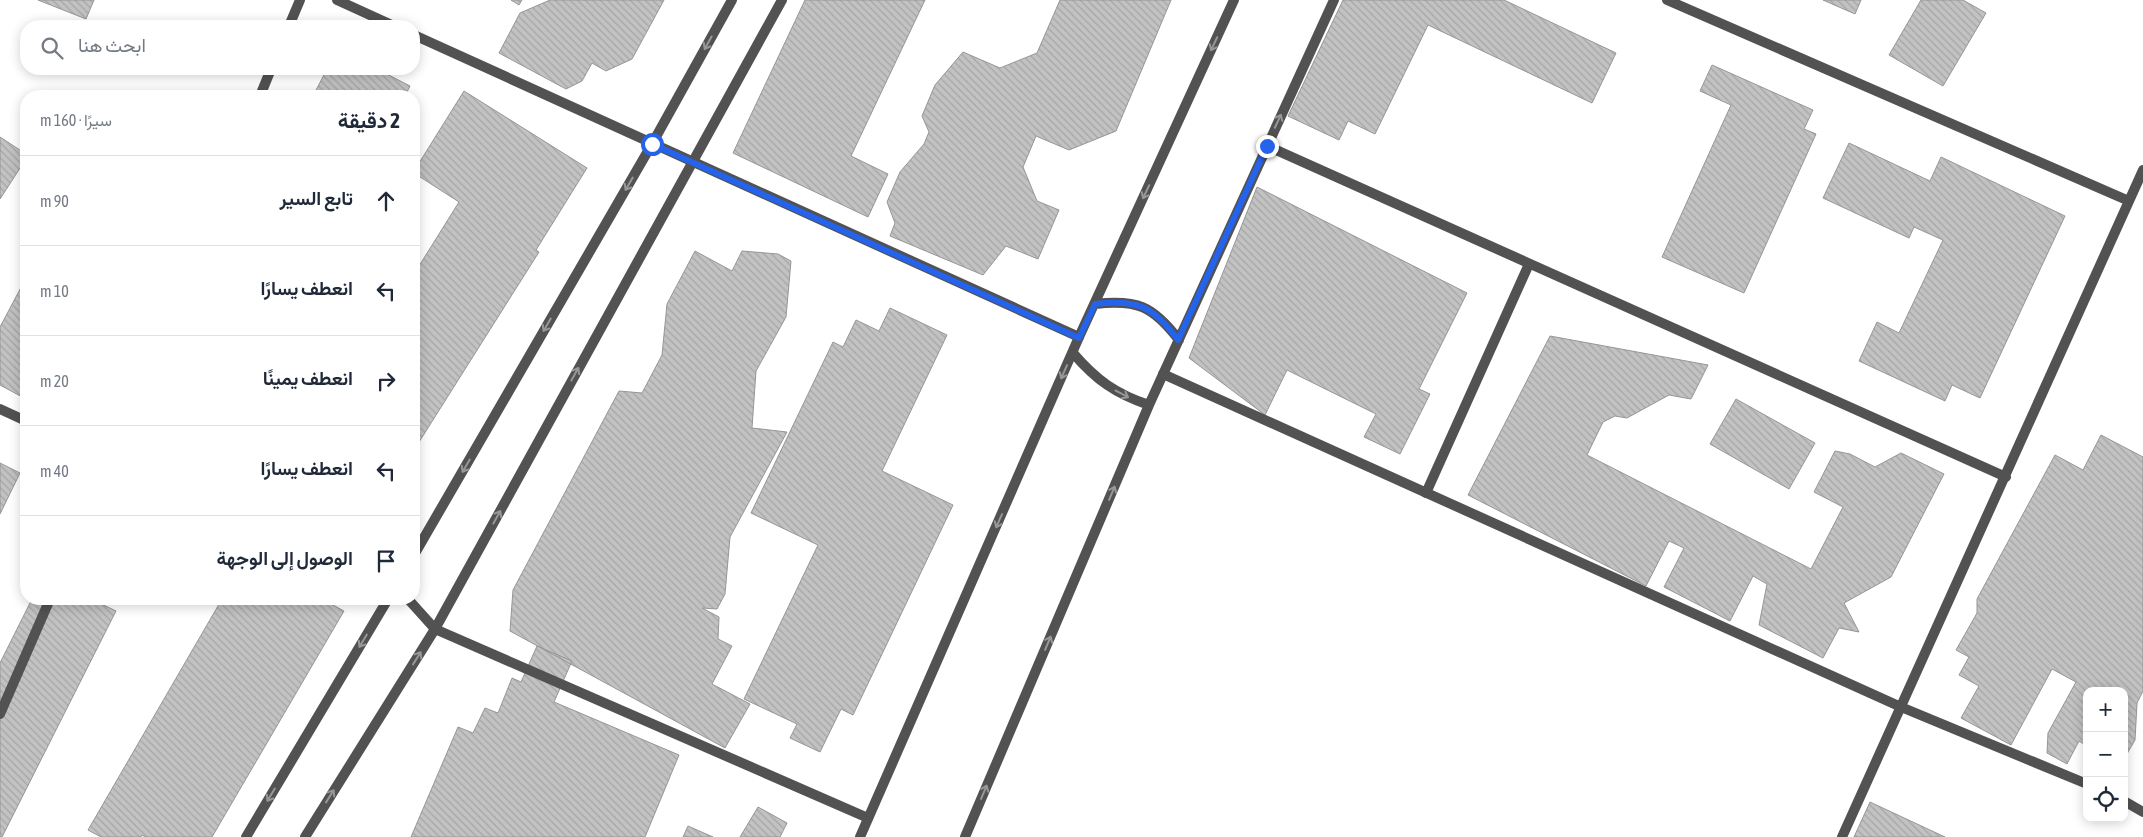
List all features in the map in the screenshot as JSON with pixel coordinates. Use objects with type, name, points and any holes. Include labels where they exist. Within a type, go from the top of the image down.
[{"type":"street","points":[[292,20],[300,0]]},
{"type":"street","points":[[337,0],[381,20]]},
{"type":"street","points":[[420,545],[652,144],[732,0]]},
{"type":"street","points":[[305,837],[435,629],[782,0]]},
{"type":"street","points":[[860,837],[1079,338],[1234,0]]},
{"type":"street","points":[[965,837],[1149,405],[1334,0]]},
{"type":"street","points":[[1667,0],[2129,201]]},
{"type":"street","points":[[420,38],[1079,338]]},
{"type":"street","points":[[262,90],[269,75]]},
{"type":"street","points":[[1267,146],[2006,476]]},
{"type":"street","points":[[1842,837],[2143,170]]},
{"type":"street","points":[[1426,493],[1529,264]]},
{"type":"street","points":[[1095,304],[1119,301],[1143,306],[1164,320],[1178,340]]},
{"type":"street","points":[[1073,353],[1088,371],[1106,386],[1127,397],[1149,405]]},
{"type":"street","points":[[1163,374],[1901,707],[2083,782]]},
{"type":"street","points":[[0,409],[20,417]]},
{"type":"street","points":[[0,714],[47,605]]},
{"type":"street","points":[[246,837],[384,605]]},
{"type":"street","points":[[413,605],[435,629],[868,818]]},
{"type":"street","points":[[2128,803],[2143,812]]},
{"type":"building","points":[[38,0],[94,0],[86,19]]},
{"type":"building","points":[[511,0],[522,0],[519,5]]},
{"type":"building","points":[[550,0],[664,0],[632,59],[606,71],[592,63],[582,81],[566,89],[499,53],[520,13]]},
{"type":"building","points":[[805,0],[925,0],[851,156],[888,174],[868,217],[733,153]]},
{"type":"building","points":[[1060,0],[1171,0],[1116,131],[1069,150],[1036,136],[1023,167],[1037,201],[1059,210],[1038,259],[1006,246],[983,275],[890,236],[895,223],[887,202],[900,172],[924,144],[929,132],[922,116],[935,85],[963,52],[1000,68],[1037,53]]},
{"type":"building","points":[[1343,0],[1504,0],[1616,53],[1592,103],[1428,25],[1375,134],[1348,121],[1339,140],[1288,116]]},
{"type":"building","points":[[1823,0],[1861,0],[1855,14]]},
{"type":"building","points":[[1921,0],[1963,0],[1986,13],[1943,86],[1889,55]]},
{"type":"building","points":[[1712,65],[1813,110],[1804,129],[1816,134],[1744,293],[1662,257],[1731,105],[1700,91]]},
{"type":"building","points":[[324,75],[389,75],[410,86],[408,90],[316,90]]},
{"type":"building","points":[[464,91],[587,168],[536,250],[539,252],[420,440],[420,264],[459,202],[420,177],[420,161]]},
{"type":"building","points":[[0,137],[20,150],[20,168],[0,199]]},
{"type":"building","points":[[1849,143],[1930,181],[1941,157],[2065,216],[1980,398],[1952,385],[1945,401],[1859,361],[1877,322],[1899,333],[1943,240],[1914,227],[1909,238],[1823,198]]},
{"type":"building","points":[[1257,187],[1467,293],[1419,389],[1430,394],[1400,454],[1364,437],[1376,414],[1287,370],[1265,415],[1189,358]]},
{"type":"building","points":[[695,251],[732,271],[742,251],[778,254],[791,261],[786,317],[756,371],[752,428],[787,432],[730,537],[725,594],[717,609],[702,608],[719,617],[718,639],[732,646],[712,684],[750,704],[725,748],[510,631],[513,590],[619,391],[642,393],[662,355],[667,304]]},
{"type":"building","points":[[20,289],[20,396],[0,385],[0,327]]},
{"type":"building","points":[[890,308],[947,335],[882,471],[953,505],[853,715],[841,709],[820,752],[790,738],[797,724],[744,699],[818,545],[751,513],[833,342],[843,347],[856,320],[879,331]]},
{"type":"building","points":[[1550,336],[1708,365],[1691,399],[1669,395],[1627,418],[1615,416],[1603,422],[1587,455],[1811,569],[1843,507],[1814,492],[1835,451],[1850,454],[1875,467],[1901,453],[1944,474],[1891,577],[1844,603],[1859,632],[1839,628],[1823,658],[1759,625],[1767,584],[1753,576],[1730,621],[1664,587],[1684,548],[1669,541],[1646,586],[1468,495]]},
{"type":"building","points":[[1736,399],[1815,443],[1789,489],[1710,444]]},
{"type":"building","points":[[2101,435],[2143,457],[2143,691],[2137,703],[2135,740],[2128,752],[2128,687],[2083,687],[2083,744],[2079,741],[2067,764],[2047,753],[2048,733],[2076,682],[2052,669],[2011,745],[1961,718],[1979,686],[1959,675],[1969,657],[1956,650],[1977,613],[1977,599],[2055,455],[2083,470]]},
{"type":"building","points":[[0,463],[20,473],[0,514]]},
{"type":"building","points":[[29,605],[104,605],[116,611],[2,837],[0,837],[0,663]]},
{"type":"building","points":[[219,605],[333,605],[344,611],[212,837],[145,837],[142,835],[141,837],[101,837],[88,830]]},
{"type":"building","points":[[537,646],[572,661],[554,702],[679,755],[645,837],[411,837],[458,727],[473,733],[485,708],[498,713],[512,678],[521,682]]},
{"type":"building","points":[[1870,802],[1945,837],[1854,837]]},
{"type":"building","points":[[758,807],[787,823],[780,837],[740,837]]},
{"type":"building","points":[[688,826],[713,837],[683,837]]},
{"type":"route","points":[[652,144],[1079,338],[1095,304],[1119,301],[1143,306],[1164,320],[1178,340],[1267,146]]}]
